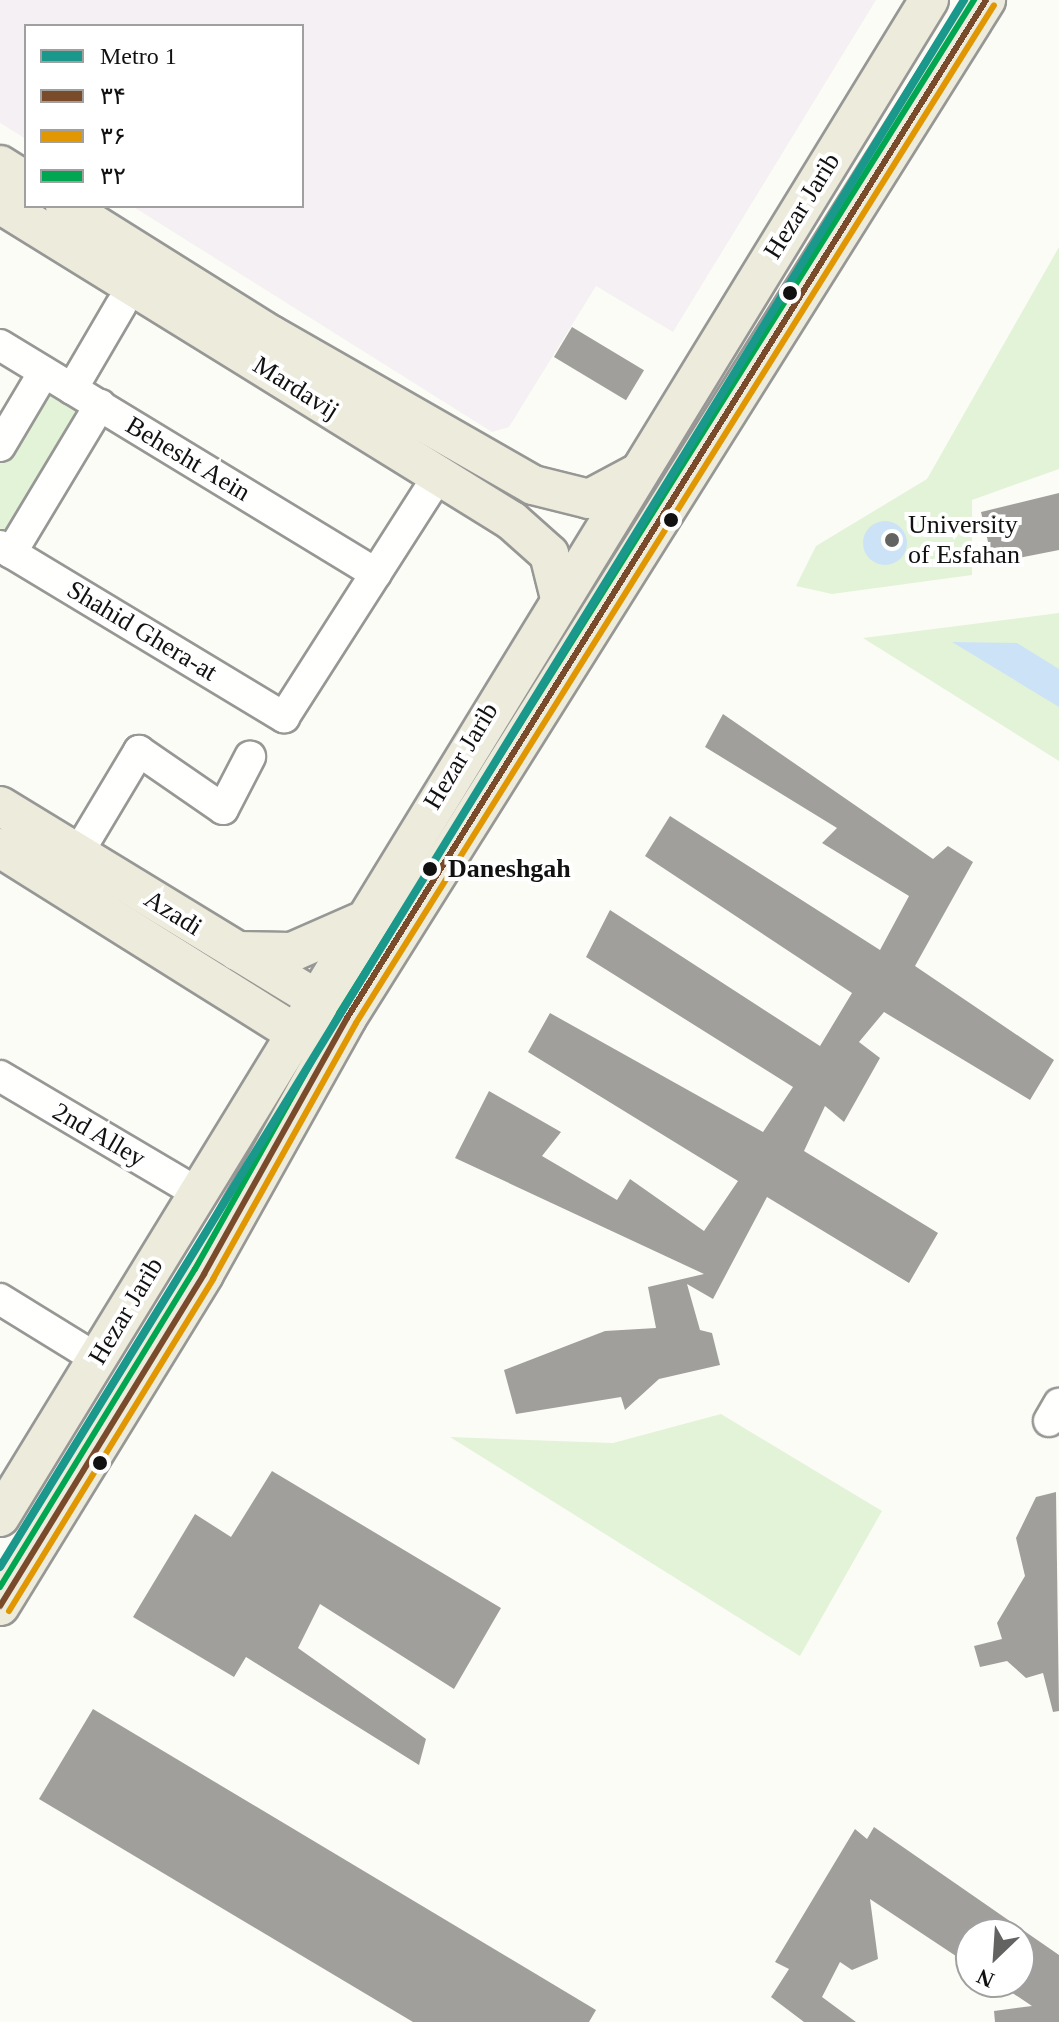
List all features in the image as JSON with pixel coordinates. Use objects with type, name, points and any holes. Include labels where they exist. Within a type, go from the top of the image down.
[{"type":"main road","name":"Hezar Jarib","points":[[0,1517],[313,998],[929,0]]},
{"type":"main road","name":"Hezar Jarib","points":[[0,1606],[204,1274],[347,1018],[986,0]]},
{"type":"main road","points":[[0,165],[24,180]]},
{"type":"main road","name":"Mardavij","points":[[0,204],[262,348],[533,485],[589,499],[639,472]]},
{"type":"main road","name":"Mardavij","points":[[68,208],[438,476],[512,521],[549,554],[560,598]]},
{"type":"main road","name":"Azadi","points":[[0,806],[347,1018]]},
{"type":"main road","name":"Azadi","points":[[0,848],[327,1052]]},
{"type":"main road","points":[[234,951],[292,952],[360,922]]},
{"type":"street","points":[[72,389],[121,305]]},
{"type":"street","name":"Behesht Aein","points":[[0,345],[376,574]]},
{"type":"street","points":[[0,446],[44,372]]},
{"type":"street","points":[[6,549],[100,405]]},
{"type":"street","points":[[376,574],[438,476]]},
{"type":"street","name":"Shahid Ghera-at","points":[[6,549],[284,717],[376,574]]},
{"type":"street","points":[[78,853],[139,751],[223,809],[250,757]]},
{"type":"street","name":"2nd Alley","points":[[0,1076],[198,1193]]},
{"type":"street","points":[[0,1299],[97,1359]]},
{"type":"shaded area","points":[[0,0],[876,0],[673,332],[596,286],[509,427],[492,432],[135,208],[304,208],[304,24],[24,24],[24,138],[0,123]]},
{"type":"green space","points":[[1059,247],[1059,469],[972,500],[972,575],[832,594],[796,586],[816,546],[927,479]]},
{"type":"green space","points":[[44,372],[100,405],[0,546],[0,446]]},
{"type":"green space","points":[[1059,613],[1059,761],[863,638]]},
{"type":"green space","points":[[721,1414],[882,1511],[800,1656],[450,1437],[613,1443]]},
{"type":"water","points":[[885,521],[901,527],[907,543],[901,559],[885,565],[869,559],[863,543],[869,527]]},
{"type":"water","points":[[952,642],[1017,643],[1059,669],[1059,707]]},
{"type":"building","points":[[572,327],[644,370],[626,400],[554,357]]},
{"type":"building","points":[[1059,493],[1059,550],[993,563],[981,512]]},
{"type":"building","points":[[723,714],[933,859],[948,846],[973,862],[915,966],[1054,1060],[1030,1100],[884,1012],[859,1042],[880,1058],[844,1122],[825,1106],[804,1151],[938,1233],[909,1283],[767,1197],[713,1299],[687,1284],[700,1330],[712,1333],[720,1365],[659,1379],[625,1410],[621,1397],[516,1414],[504,1370],[605,1331],[656,1328],[648,1287],[704,1274],[455,1158],[489,1091],[561,1132],[542,1156],[617,1200],[630,1179],[704,1231],[738,1181],[528,1052],[550,1013],[763,1132],[793,1087],[586,957],[610,910],[820,1046],[852,993],[645,856],[670,816],[880,950],[909,896],[822,843],[837,828],[705,747]]},
{"type":"building","points":[[272,1471],[501,1608],[454,1689],[320,1604],[298,1648],[426,1739],[419,1765],[246,1657],[234,1677],[133,1617],[195,1514],[231,1537]]},
{"type":"building","points":[[1056,1492],[1059,1711],[1053,1712],[1043,1673],[1026,1678],[1007,1661],[980,1667],[974,1646],[1002,1639],[997,1623],[1025,1576],[1016,1538],[1036,1497]]},
{"type":"building","points":[[93,1709],[596,2010],[589,2022],[413,2022],[39,1799]]},
{"type":"building","points":[[874,1827],[1006,1918],[955,1918],[955,1955],[870,1899],[878,1959],[852,1970],[840,1962],[822,1997],[856,2022],[804,2022],[771,1997],[789,1969],[775,1962],[855,1829],[867,1839]]},
{"type":"building","points":[[1035,1938],[1059,1955],[1059,2022],[995,2022],[994,2011],[1032,2006],[1020,1998],[1035,1998]]},
{"type":"metro line","name":"1","points":[[0,1567],[964,0]]},
{"type":"transit line","name":"۳۲","points":[[0,1587],[195,1269],[339,1013],[974,0]]},
{"type":"transit line","name":"۳۴","points":[[0,1606],[204,1274],[347,1018],[986,0]]},
{"type":"transit line","name":"۳۶","points":[[9,1611],[213,1279],[356,1023],[994,5]]},
{"type":"place","name":"University of Esfahan","points":[[892,540]]},
{"type":"place","name":"Daneshgah","points":[[430,869]]}]
